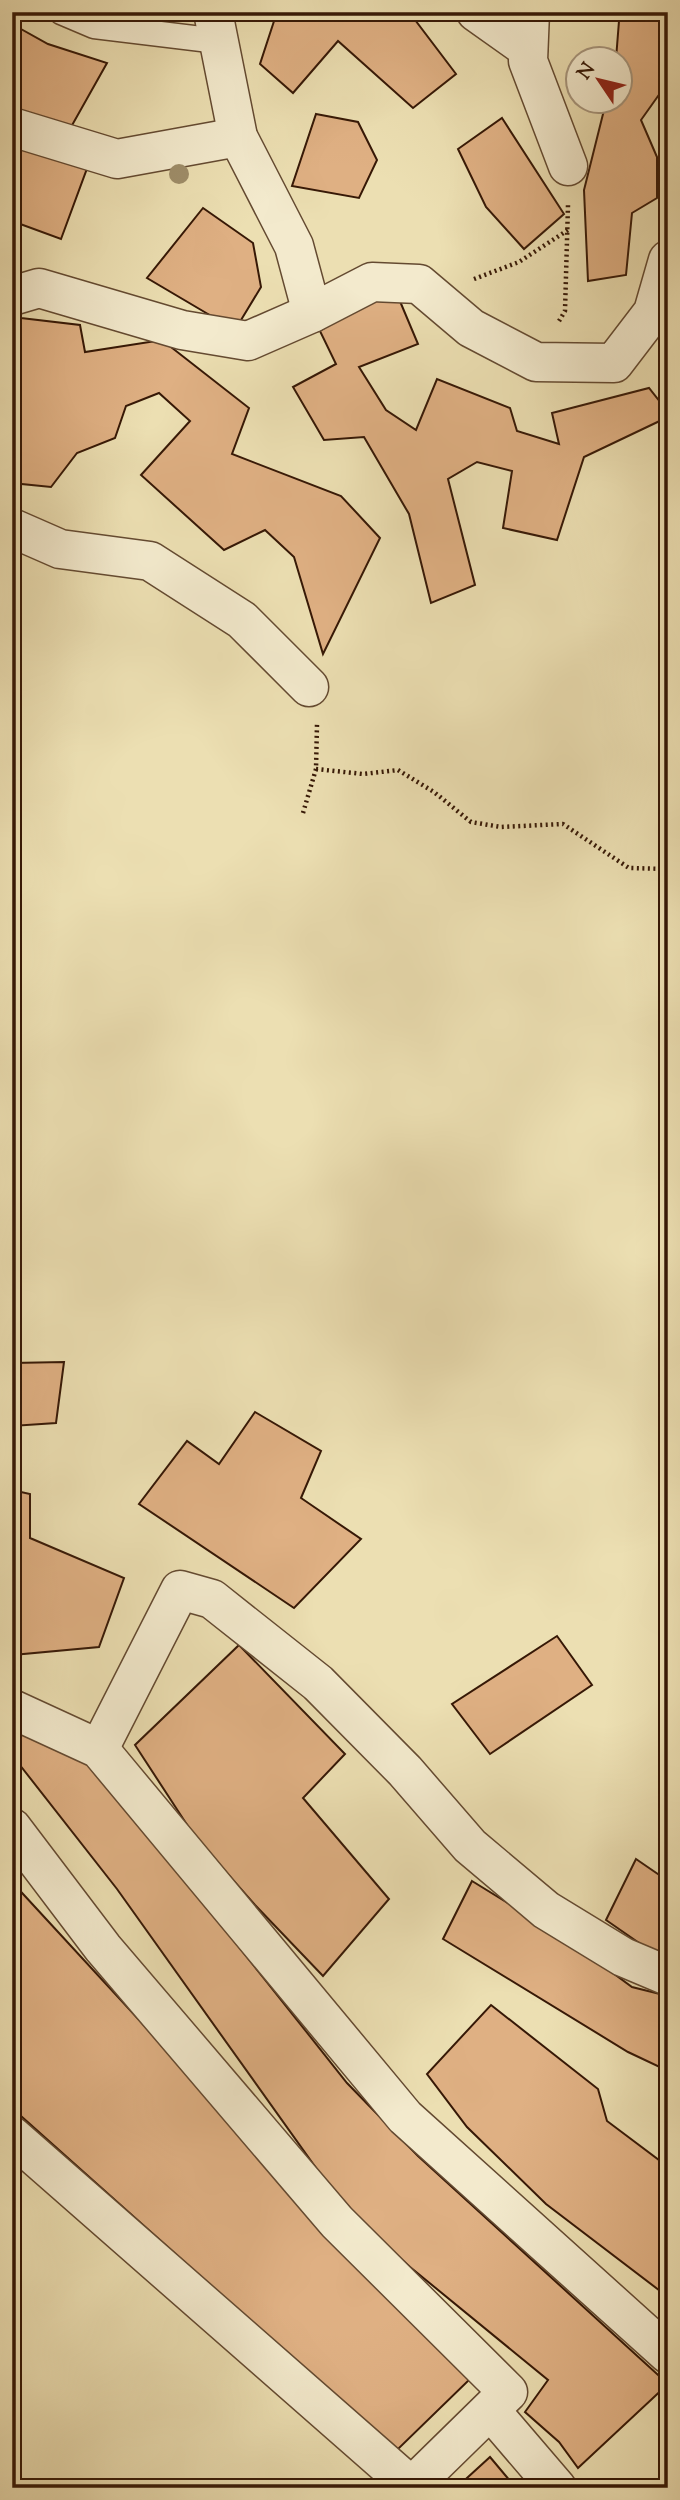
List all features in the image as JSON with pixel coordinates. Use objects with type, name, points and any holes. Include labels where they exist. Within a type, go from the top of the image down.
[{"type":"street","points":[[476,12],[529,30],[528,61],[568,166]]},
{"type":"street","points":[[216,27],[238,137],[294,246],[312,313]]},
{"type":"street","points":[[12,127],[117,159],[238,137]]},
{"type":"street","points":[[12,296],[39,288],[182,330],[248,341],[312,313],[372,282],[419,284],[471,328],[536,362],[614,363],[653,313],[668,260]]},
{"type":"street","points":[[12,528],[60,549],[150,561],[242,620],[309,687]]},
{"type":"street","points":[[99,1749],[180,1590],[212,1600],[318,1683],[405,1772],[470,1846],[546,1910],[623,1957],[668,1976]]},
{"type":"street","points":[[12,1709],[99,1749],[405,2117],[668,2354]]},
{"type":"street","points":[[12,1828],[103,1948],[337,2222],[499,2401],[557,2488]]},
{"type":"street","points":[[12,2136],[410,2487],[499,2401]]},
{"type":"lane","points":[[61,12],[94,26],[216,27]]},
{"type":"path","points":[[536,362],[565,311],[569,230],[568,166]]},
{"type":"path","points":[[431,294],[519,262],[569,230]]},
{"type":"path","points":[[303,813],[316,769],[317,718],[309,687]]},
{"type":"path","points":[[316,769],[363,775],[398,770],[434,792],[471,822],[501,827],[563,824],[629,868],[668,869]]},
{"type":"building","points":[[277,12],[409,12],[456,74],[413,108],[338,41],[293,93],[260,64]]},
{"type":"building","points":[[655,12],[668,12],[668,82],[641,120],[657,157],[657,198],[632,213],[626,275],[588,281],[584,190],[602,116],[634,116],[634,46],[617,46],[619,21],[653,21]]},
{"type":"building","points":[[12,24],[48,44],[107,63],[66,136],[12,109]]},
{"type":"building","points":[[316,114],[358,122],[377,160],[359,198],[292,186]]},
{"type":"building","points":[[502,118],[564,214],[524,249],[486,207],[458,149]]},
{"type":"building","points":[[12,136],[89,163],[61,239],[12,221]]},
{"type":"building","points":[[203,208],[253,243],[261,287],[235,330],[147,278]]},
{"type":"building","points":[[394,287],[418,344],[359,367],[386,410],[416,430],[437,379],[510,408],[517,431],[559,444],[552,413],[649,388],[668,412],[668,417],[584,457],[557,540],[503,528],[512,471],[477,462],[448,479],[475,585],[431,603],[409,514],[364,437],[324,440],[293,387],[336,364],[318,327]]},
{"type":"building","points":[[12,314],[21,318],[80,325],[85,352],[162,340],[249,408],[232,454],[341,496],[380,538],[323,654],[294,557],[265,530],[224,550],[141,475],[190,421],[159,393],[126,406],[115,438],[77,453],[51,487],[12,483]]},
{"type":"building","points":[[64,1362],[56,1423],[12,1426],[12,1363]]},
{"type":"building","points":[[255,1412],[321,1451],[301,1498],[361,1539],[294,1608],[139,1504],[187,1441],[219,1464]]},
{"type":"building","points":[[12,1490],[30,1494],[30,1538],[124,1578],[99,1647],[12,1657]]},
{"type":"building","points":[[557,1636],[592,1685],[490,1754],[452,1704]]},
{"type":"building","points":[[239,1645],[345,1754],[303,1798],[389,1899],[323,1976],[195,1837],[135,1745]]},
{"type":"building","points":[[16,1726],[90,1765],[347,2083],[418,2156],[668,2384],[578,2468],[559,2442],[525,2412],[548,2380],[410,2267],[346,2210],[117,1889],[12,1755],[12,1731]]},
{"type":"building","points":[[636,1859],[668,1881],[668,1963],[606,1920]]},
{"type":"building","points":[[472,1881],[568,1940],[632,1987],[668,1996],[668,2071],[628,2052],[443,1939]]},
{"type":"building","points":[[12,1882],[470,2379],[396,2451],[12,2108]]},
{"type":"building","points":[[491,2005],[598,2089],[607,2121],[659,2160],[668,2155],[668,2297],[546,2204],[467,2127],[427,2074]]},
{"type":"building","points":[[490,2457],[516,2488],[456,2488]]}]
